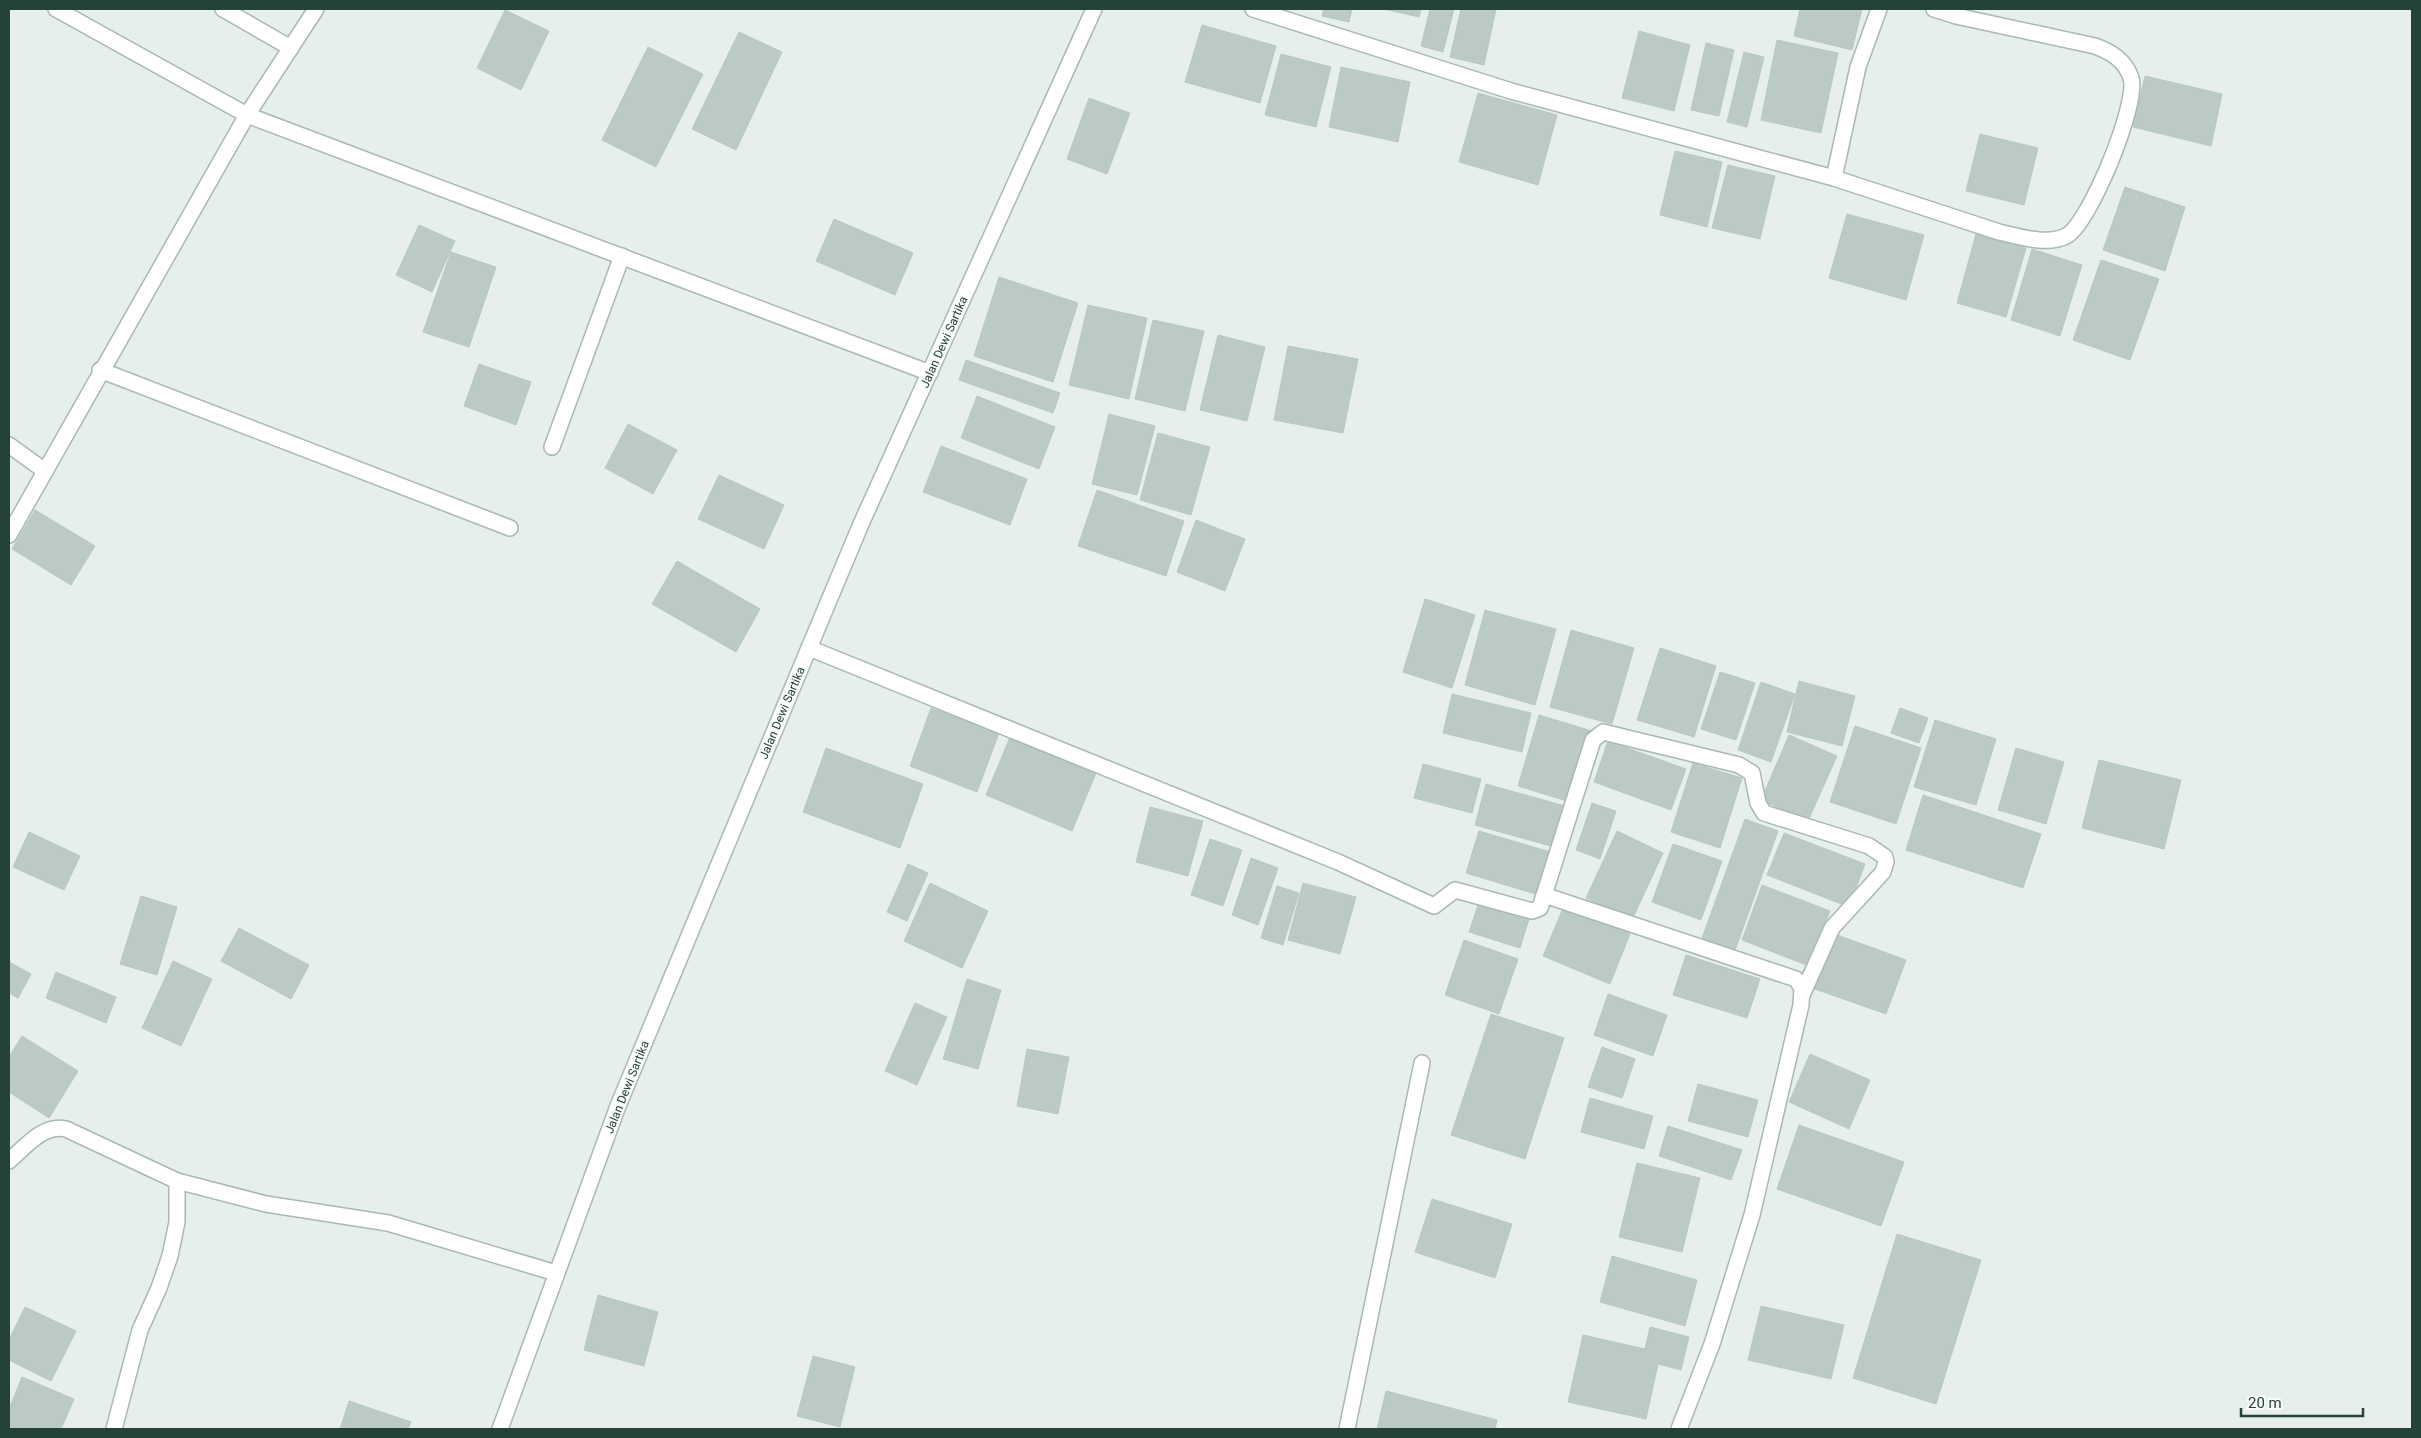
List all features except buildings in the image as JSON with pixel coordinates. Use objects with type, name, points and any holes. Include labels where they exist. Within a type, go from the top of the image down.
[{"type":"street","points":[[56,9],[247,115],[930,373]]},
{"type":"street","points":[[223,9],[291,48]]},
{"type":"street","points":[[9,534],[100,370],[247,115],[316,9]]},
{"type":"street","name":"Jalan Dewi Sartika","points":[[500,1429],[618,1106],[809,648],[861,524],[1094,9]]},
{"type":"street","points":[[1252,9],[1511,91],[1834,178],[1999,232],[2024,238],[2052,240],[2067,236],[2076,229],[2087,214],[2129,109],[2131,78],[2119,59],[2112,53],[2095,46],[1956,16],[1934,9]]},
{"type":"street","points":[[1834,178],[1858,67],[1879,9]]},
{"type":"street","points":[[552,447],[622,256]]},
{"type":"street","points":[[100,370],[510,528]]},
{"type":"street","points":[[9,445],[45,470]]},
{"type":"street","points":[[809,648],[1338,862],[1434,906],[1455,890],[1532,911],[1540,908],[1593,740],[1598,734],[1603,732],[1739,765],[1752,773],[1758,804],[1764,812],[1868,846],[1885,857],[1886,862],[1883,872],[1826,937],[1803,993],[1752,1215],[1712,1344],[1679,1429]]},
{"type":"street","points":[[1544,895],[1796,979],[1800,982],[1803,993]]},
{"type":"street","points":[[1348,1429],[1422,1063]]},
{"type":"street","points":[[9,1161],[48,1129],[57,1127],[92,1141],[176,1181],[266,1204],[388,1223],[556,1273]]},
{"type":"street","points":[[114,1429],[140,1330],[170,1256],[177,1222],[176,1181]]}]
